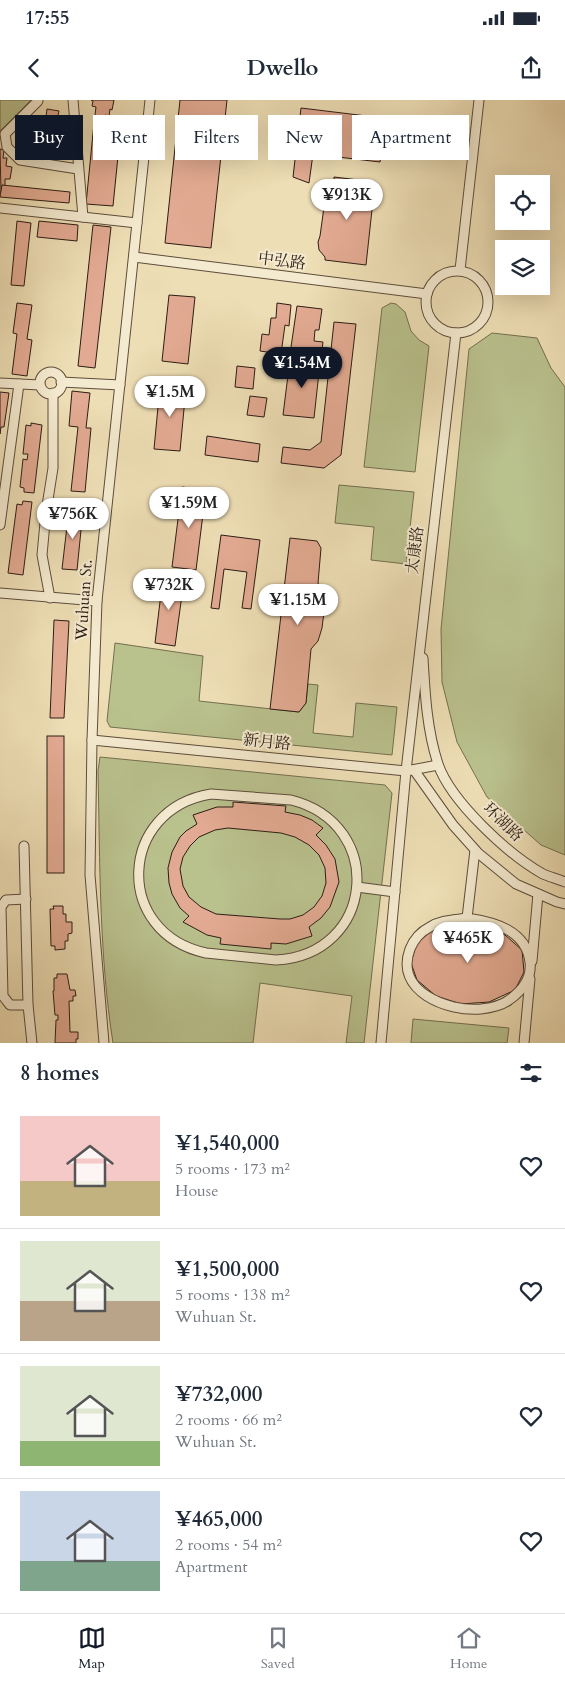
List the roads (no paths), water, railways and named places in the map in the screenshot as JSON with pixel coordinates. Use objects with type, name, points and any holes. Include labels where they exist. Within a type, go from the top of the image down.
[{"type":"street","points":[[73,100],[82,217]]},
{"type":"street","name":"Wuhuan St.","points":[[104,1043],[90,875],[97,601],[150,100]]},
{"type":"street","points":[[460,270],[479,100]]},
{"type":"street","points":[[38,101],[5,134],[7,147],[20,160],[78,168]]},
{"type":"street","points":[[0,208],[137,223]]},
{"type":"street","name":"中弘路","points":[[134,257],[427,294]]},
{"type":"street","points":[[460,270],[470,273],[479,279],[485,288],[488,301],[487,312],[482,321],[474,328],[456,333],[445,330],[436,324],[430,316],[426,305],[427,294],[439,276],[449,271],[460,270]]},
{"type":"street","name":"太康路","points":[[381,1043],[395,892],[410,771],[426,588],[456,333]]},
{"type":"street","points":[[50,372],[56,374],[61,382],[59,389],[53,393],[43,391],[40,385],[41,378],[50,372]]},
{"type":"street","points":[[61,382],[120,385]]},
{"type":"street","points":[[0,383],[40,385]]},
{"type":"street","points":[[0,525],[19,384]]},
{"type":"street","points":[[50,598],[42,555],[53,468],[53,393]]},
{"type":"street","name":"环湖路","points":[[426,588],[422,652],[425,710],[438,765],[448,786],[478,821],[506,849],[544,874],[565,882]]},
{"type":"street","points":[[0,593],[97,601]]},
{"type":"street","name":"新月路","points":[[92,740],[410,771],[438,765]]},
{"type":"street","points":[[410,771],[475,850],[516,884],[565,904]]},
{"type":"street","points":[[221,794],[291,800],[321,812],[341,831],[354,855],[357,887],[352,908],[342,927],[327,943],[308,954],[276,960],[206,953],[177,943],[155,923],[141,895],[139,865],[148,836],[159,820],[174,807],[192,798],[201,795],[221,794]]},
{"type":"street","points":[[24,846],[28,1005],[32,1043]]},
{"type":"street","points":[[467,918],[475,850]]},
{"type":"street","points":[[357,887],[395,892]]},
{"type":"street","points":[[524,1043],[538,894]]},
{"type":"street","points":[[26,899],[6,900],[1,907],[2,986],[3,996],[10,1004],[28,1005]]},
{"type":"street","points":[[467,918],[497,925],[519,938],[526,948],[531,972],[518,994],[505,1003],[490,1008],[460,1009],[433,1000],[423,994],[412,981],[408,972],[407,962],[413,942],[421,932],[430,926],[446,921],[467,918]]}]
